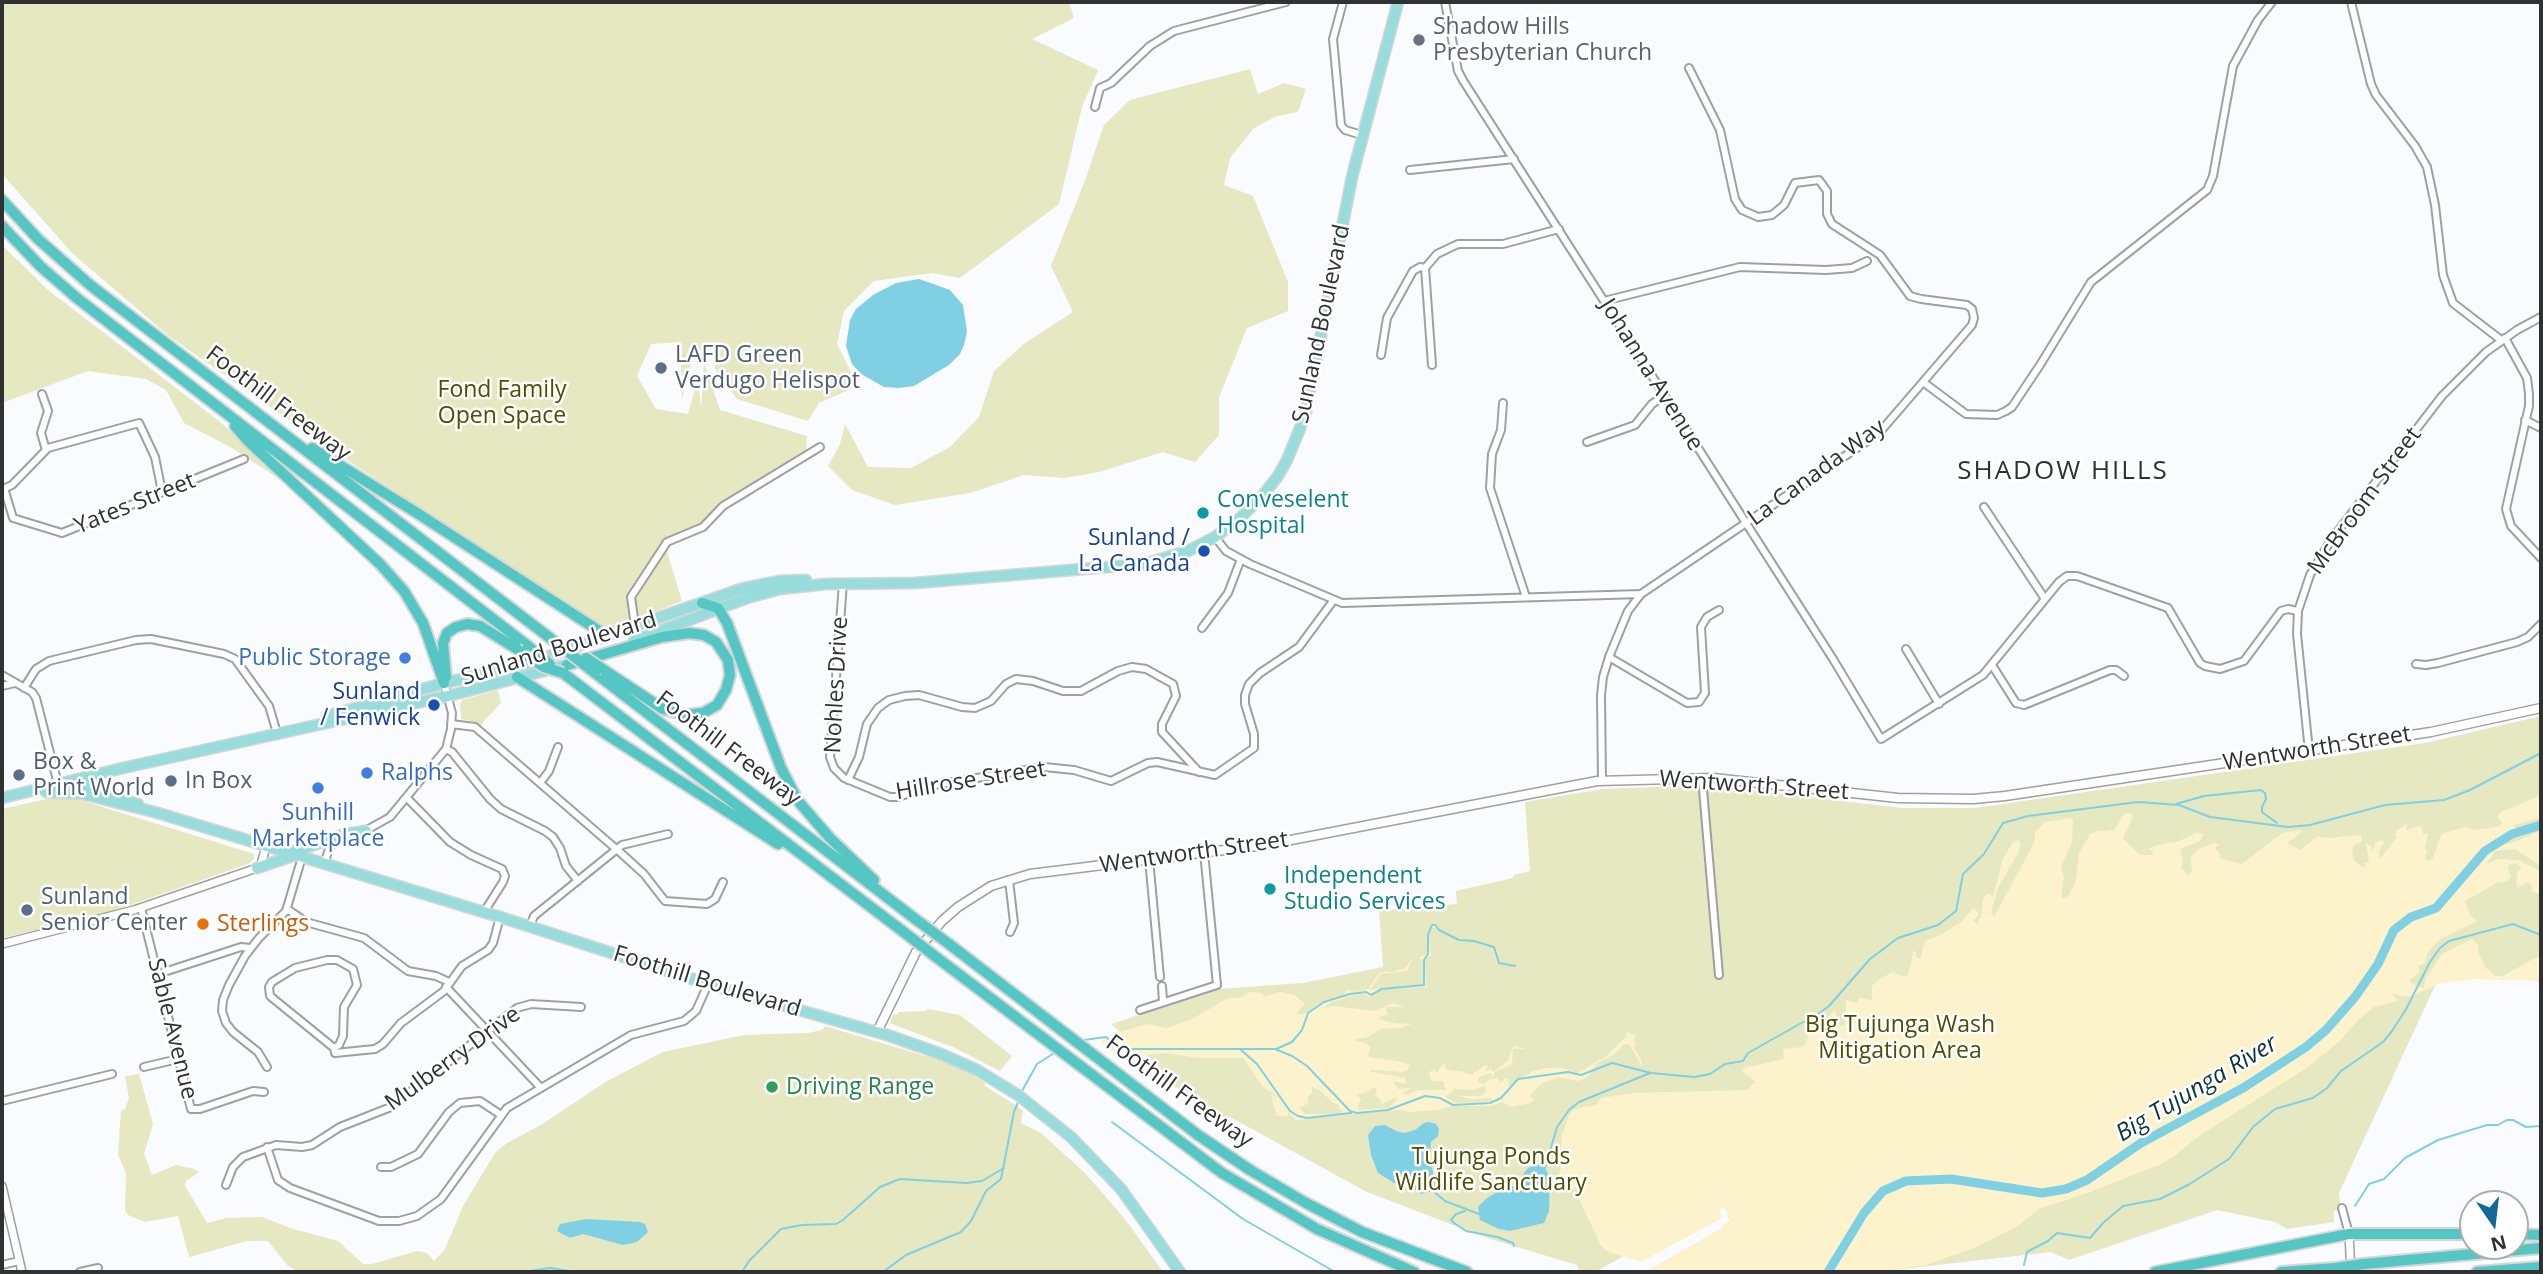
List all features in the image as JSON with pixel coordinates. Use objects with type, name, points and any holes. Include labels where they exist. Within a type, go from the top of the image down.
[{"type":"highway","name":"Foothill Freeway","points":[[2,200],[68,267],[562,648],[581,655],[914,918],[1214,1147],[1287,1193],[1362,1232],[1467,1272]]},
{"type":"highway","name":"Foothill Freeway","points":[[2,226],[40,266],[78,299],[522,647],[568,673],[1196,1155],[1259,1197],[1336,1239],[1414,1272]]},
{"type":"highway","points":[[231,394],[292,436],[607,636]]},
{"type":"highway","points":[[219,407],[248,441],[370,555],[404,591],[423,623],[444,683]]},
{"type":"highway","points":[[702,603],[718,608],[727,623],[780,768],[798,801],[830,838],[914,918]]},
{"type":"highway","points":[[444,683],[447,672],[443,643],[447,633],[456,627],[467,624],[480,626],[522,647]]},
{"type":"highway","points":[[568,673],[662,637],[690,633],[710,638],[721,648],[728,660],[730,675],[726,690],[717,705],[702,713],[686,715],[670,712],[600,672]]},
{"type":"highway","points":[[517,677],[862,900]]},
{"type":"highway","points":[[2155,1272],[2348,1234],[2459,1234]]},
{"type":"highway","points":[[2281,1272],[2541,1248]]},
{"type":"highway","points":[[2477,1272],[2541,1267]]},
{"type":"main road","name":"Sunland Boulevard","points":[[276,733],[444,683],[523,665],[744,588],[770,582],[803,580],[892,584],[1134,566],[1180,555],[1214,537],[1238,520],[1263,495],[1287,460],[1305,416],[1362,135],[1398,2]]},
{"type":"main road","name":"Sunland Boulevard","points":[[71,781],[448,696],[517,677],[568,673],[718,608],[780,589],[843,583]]},
{"type":"main road","name":"Wentworth Street","points":[[877,1032],[908,967],[927,937],[958,907],[991,886],[1030,874],[1265,845],[1602,781],[1702,778],[1898,798],[1973,799],[2431,732],[2541,708]]},
{"type":"main road","points":[[108,792],[108,782],[124,768]]},
{"type":"main road","name":"Foothill Boulevard","points":[[2,798],[71,781],[108,792],[158,813]]},
{"type":"main road","name":"Foothill Boulevard","points":[[30,792],[70,792],[158,813],[530,926],[708,984],[877,1032],[940,1054],[995,1081],[1038,1110],[1079,1144],[1121,1189],[1180,1272]]},
{"type":"main road","points":[[257,868],[346,834],[366,831]]},
{"type":"street","points":[[1095,107],[1100,88],[1111,83],[1150,46],[1174,31],[1286,2]]},
{"type":"street","points":[[1342,2],[1333,39],[1341,125],[1345,130],[1362,135]]},
{"type":"street","name":"Johanna Avenue","points":[[1445,2],[1458,71],[1881,738],[1939,704]]},
{"type":"street","points":[[1923,382],[1966,414],[1997,415],[2012,407],[2091,282],[2207,190],[2213,176],[2233,66],[2258,20],[2272,2]]},
{"type":"street","points":[[2351,2],[2376,95],[2415,146],[2427,167],[2435,205],[2443,275],[2453,303],[2503,339],[2527,378],[2529,406],[2506,509],[2511,526],[2541,558]]},
{"type":"street","name":"La Canada Way","points":[[1641,594],[1883,430],[1972,325],[1975,318],[1967,304],[1910,296],[1880,255],[1832,224],[1827,214],[1827,191],[1819,180],[1795,183],[1784,205],[1772,215],[1758,217],[1742,210],[1735,199],[1720,130],[1689,68]]},
{"type":"street","points":[[1410,170],[1514,159]]},
{"type":"street","points":[[1432,365],[1425,268],[1437,254],[1458,244],[1503,244],[1559,229]]},
{"type":"street","points":[[1604,301],[1740,267],[1826,270],[1852,268],[1867,261]]},
{"type":"street","points":[[1381,355],[1387,318],[1413,271],[1420,267],[1425,268]]},
{"type":"street","name":"McBroom Street","points":[[2309,751],[2297,634],[2301,598],[2315,565],[2385,468],[2442,396],[2486,352],[2541,317]]},
{"type":"street","points":[[42,394],[48,411],[41,433],[46,450]]},
{"type":"street","points":[[1587,442],[1634,425],[1652,404],[1664,396]]},
{"type":"street","points":[[1503,403],[1501,430],[1492,454],[1490,488],[1526,597]]},
{"type":"street","points":[[2525,420],[2541,428]]},
{"type":"street","points":[[3,489],[12,485],[46,450],[139,423],[155,457],[162,492]]},
{"type":"street","points":[[635,626],[631,597],[667,542],[703,527],[723,506],[820,447]]},
{"type":"street","name":"Yates Street","points":[[3,489],[13,518],[58,533],[244,459]]},
{"type":"street","points":[[1984,507],[2045,599]]},
{"type":"street","points":[[1214,537],[1223,548],[1241,559],[1342,603],[1641,594]]},
{"type":"street","points":[[1202,628],[1228,593],[1241,559]]},
{"type":"street","points":[[1906,649],[1939,704],[1976,681],[2063,579],[2074,576],[2168,608],[2200,663],[2211,669],[2244,662],[2281,611],[2298,611]]},
{"type":"street","name":"Nohles Drive","points":[[843,583],[829,748],[834,768],[848,780]]},
{"type":"street","points":[[1602,781],[1601,695],[1609,657],[1628,611],[1641,594]]},
{"type":"street","name":"Hillrose Street","points":[[848,780],[890,797],[898,797],[934,785],[1044,767],[1074,770],[1100,780],[1111,781],[1141,766],[1157,762],[1215,775],[1254,748],[1254,734],[1245,704],[1249,684],[1260,673],[1299,647],[1333,601]]},
{"type":"street","points":[[1609,657],[1687,703],[1699,702],[1705,692],[1701,627],[1710,614],[1719,610]]},
{"type":"street","points":[[2416,663],[2438,663],[2517,642],[2528,637],[2541,624]]},
{"type":"street","points":[[24,688],[36,669],[49,661],[136,640],[151,639],[224,654],[234,659],[269,706],[276,733]]},
{"type":"street","points":[[1992,665],[2016,703],[2024,705],[2110,670],[2116,670],[2124,676]]},
{"type":"street","points":[[848,780],[859,757],[867,724],[878,708],[889,700],[919,695],[975,708],[992,701],[1006,684],[1016,679],[1033,681],[1063,691],[1079,692],[1132,667],[1146,669],[1173,684],[1176,696],[1162,724],[1163,732],[1200,773]]},
{"type":"street","points":[[2,676],[32,692],[36,698],[58,784]]},
{"type":"street","points":[[2,686],[15,683]]},
{"type":"street","points":[[324,864],[333,844],[366,831],[388,818],[446,749],[451,724],[444,683]]},
{"type":"street","points":[[451,724],[475,727],[617,849],[644,874],[668,902],[707,904],[715,899],[723,882]]},
{"type":"street","points":[[540,783],[549,771],[558,747]]},
{"type":"street","points":[[446,749],[452,752],[490,799],[502,809],[553,837],[566,866],[578,881]]},
{"type":"street","points":[[1702,778],[1719,975]]},
{"type":"street","points":[[407,797],[450,842],[502,869],[505,876],[503,882],[484,912]]},
{"type":"street","points":[[530,926],[534,916],[622,845],[668,834]]},
{"type":"street","points":[[2,944],[141,908],[257,868],[266,847]]},
{"type":"street","points":[[1140,1010],[1217,985],[1204,852]]},
{"type":"street","points":[[267,1067],[258,1052],[229,1028],[222,1011],[229,985],[250,948],[288,909],[295,855]]},
{"type":"street","points":[[1149,859],[1160,977]]},
{"type":"street","points":[[1009,880],[1014,923],[1010,932]]},
{"type":"street","name":"Sable Avenue","points":[[141,908],[189,1106],[193,1110],[253,1091],[264,1092]]},
{"type":"street","points":[[288,909],[306,922],[364,939],[408,971],[436,976],[448,984],[486,1030],[541,1088]]},
{"type":"street","points":[[335,1050],[343,1036],[344,1007],[357,985],[353,969],[337,960],[327,960],[295,968],[272,982],[268,990],[272,998],[335,1050],[379,1047],[401,1023],[430,1003],[462,966],[490,947],[500,917]]},
{"type":"street","points":[[158,974],[241,947],[250,948]]},
{"type":"street","points":[[267,1147],[275,1174],[284,1185],[370,1218],[398,1221],[417,1216],[437,1202],[510,1105],[631,1035],[684,1021],[696,1011],[708,984]]},
{"type":"street","points":[[1162,986],[1163,1002]]},
{"type":"street","name":"Mulberry Drive","points":[[226,1185],[233,1167],[240,1159],[280,1144],[302,1147],[312,1145],[340,1127],[387,1109],[486,1030],[522,1006],[537,1004],[581,1007]]},
{"type":"street","points":[[145,1067],[178,1059]]},
{"type":"street","points":[[2,1101],[112,1074]]},
{"type":"street","points":[[381,1167],[391,1167],[418,1154],[449,1112],[460,1103],[480,1101],[501,1115]]},
{"type":"street","points":[[2,1186],[22,1272]]},
{"type":"street","points":[[2342,1208],[2348,1234],[2351,1272]]},
{"type":"street","points":[[2,1265],[19,1261]]},
{"type":"street","points":[[80,1272],[98,1268]]},
{"type":"green space","name":"Fond Family Open Space","points":[[2,2],[1069,2],[1074,18],[1032,39],[1098,70],[1082,107],[1059,204],[960,278],[932,273],[874,281],[844,311],[837,344],[858,386],[819,403],[808,421],[737,399],[715,369],[714,349],[694,352],[682,399],[680,342],[651,344],[637,376],[656,409],[688,414],[698,378],[701,409],[704,363],[720,410],[807,436],[806,449],[818,455],[723,510],[706,531],[673,542],[667,551],[682,601],[608,631],[332,450],[169,336],[73,254],[2,174]]},
{"type":"green space","points":[[1250,69],[1258,94],[1284,83],[1306,89],[1298,112],[1277,116],[1254,128],[1230,158],[1224,185],[1253,196],[1288,282],[1288,311],[1247,328],[1219,397],[1219,435],[1195,462],[1163,452],[1099,472],[1065,478],[1024,475],[970,493],[895,505],[852,490],[828,466],[840,444],[845,424],[868,467],[911,468],[950,447],[979,417],[994,371],[1025,343],[1073,312],[1051,266],[1104,125],[1130,100]]},
{"type":"green space","points":[[2,245],[48,290],[219,421],[299,492],[232,448],[184,423],[166,390],[146,379],[88,371],[2,403]]},
{"type":"green space","points":[[498,690],[501,703],[483,722],[481,728],[474,722],[461,719],[462,700]]},
{"type":"green space","name":"Big Tujunga Wash Mitigation Area","points":[[2541,716],[2541,985],[2521,966],[2502,977],[2495,976],[2486,969],[2478,953],[2478,945],[2472,939],[2452,949],[2339,1193],[2341,1210],[2334,1211],[2334,1222],[2287,1229],[2275,1222],[2217,1210],[2069,1260],[2051,1252],[1876,1272],[1745,1225],[1728,1192],[1703,1212],[1595,1272],[1580,1272],[1577,1265],[1487,1238],[1367,1192],[1230,1117],[1217,1121],[1152,1067],[1155,1063],[1111,1024],[1219,989],[1303,983],[1383,967],[1379,911],[1457,904],[1456,891],[1513,878],[1514,875],[1530,871],[1525,802],[1603,789],[1685,786],[1741,789],[1902,808],[1975,808],[2425,743]]},
{"type":"green space","points":[[51,798],[77,799],[254,854],[254,859],[248,864],[110,912],[2,938],[2,809]]},
{"type":"green space","points":[[927,1009],[960,1015],[1012,1056],[1000,1071],[955,1048],[890,1023],[893,1015],[898,1012]]},
{"type":"green space","points":[[825,1026],[942,1061],[971,1074],[1017,1106],[1023,1111],[1021,1123],[1041,1133],[1085,1173],[1125,1219],[1163,1272],[299,1272],[288,1266],[268,1241],[247,1241],[189,1257],[178,1216],[145,1222],[128,1215],[125,1210],[126,1173],[118,1155],[121,1110],[125,1109],[129,1098],[125,1076],[139,1074],[153,1124],[144,1154],[152,1175],[176,1165],[199,1172],[186,1181],[185,1186],[207,1223],[226,1218],[262,1217],[338,1241],[363,1264],[372,1264],[417,1251],[427,1253],[434,1261],[445,1249],[463,1206],[495,1153],[607,1081],[663,1052],[744,1035],[808,1033],[822,1030]]},
{"type":"sand","points":[[2541,795],[2541,818],[2513,825],[2516,828],[2514,831],[2503,834],[2498,840],[2499,843],[2509,844],[2541,831],[2541,866],[2515,849],[2495,851],[2487,864],[2498,859],[2518,860],[2541,871],[2541,894],[2532,892],[2531,884],[2527,882],[2518,888],[2518,870],[2522,868],[2516,863],[2509,865],[2511,877],[2507,881],[2498,882],[2465,901],[2470,915],[2478,921],[2440,939],[2428,952],[2425,963],[2418,966],[2420,971],[2417,975],[2409,980],[2415,986],[2424,988],[2425,980],[2442,954],[2472,939],[2478,945],[2478,953],[2486,968],[2498,978],[2541,956],[2541,981],[2473,979],[2441,983],[2411,996],[2392,993],[2398,1001],[2374,1007],[2358,1020],[2341,1040],[2308,1067],[2202,1134],[2174,1156],[2159,1165],[2039,1209],[2018,1226],[1974,1248],[1926,1265],[1877,1272],[1645,1272],[1720,1229],[1729,1220],[1726,1210],[1721,1208],[1720,1219],[1641,1262],[1608,1252],[1601,1246],[1580,1201],[1577,1188],[1566,1189],[1560,1175],[1562,1135],[1574,1109],[1595,1105],[1601,1098],[1633,1093],[1747,1090],[1756,1082],[1742,1071],[1743,1068],[1784,1059],[1783,1049],[1802,1047],[1810,1030],[1821,1026],[1835,1009],[1837,1023],[1842,1026],[1845,1024],[1846,1000],[1856,1003],[1860,998],[1872,1000],[1872,986],[1878,980],[1892,972],[1905,977],[1908,975],[1913,954],[1911,950],[1920,959],[1925,941],[1962,921],[1974,907],[1979,915],[1973,920],[1977,924],[1983,899],[1988,893],[1993,897],[2003,858],[2013,842],[2019,840],[2021,844],[2017,855],[1998,888],[1991,913],[1994,917],[2035,841],[2035,832],[2045,822],[2072,818],[2073,822],[2072,842],[2061,867],[2064,877],[2061,899],[2068,896],[2076,881],[2079,853],[2090,834],[2114,830],[2127,813],[2131,813],[2133,817],[2123,838],[2140,855],[2153,855],[2148,849],[2179,841],[2196,833],[2204,834],[2200,841],[2180,849],[2183,860],[2181,868],[2189,876],[2192,871],[2190,858],[2198,849],[2213,843],[2219,844],[2215,849],[2221,859],[2242,864],[2282,833],[2301,830],[2300,834],[2287,843],[2300,850],[2318,836],[2329,838],[2361,835],[2362,841],[2354,845],[2352,850],[2354,860],[2363,868],[2366,865],[2363,863],[2369,862],[2366,844],[2372,846],[2371,851],[2375,842],[2383,840],[2379,851],[2380,859],[2397,837],[2396,831],[2408,823],[2406,830],[2419,826],[2422,827],[2423,834],[2428,833],[2425,858],[2429,861],[2433,858],[2444,833],[2465,827],[2477,830],[2501,826],[2502,822],[2497,817],[2501,812]]},
{"type":"sand","points":[[1432,927],[1429,936],[1431,956],[1426,958],[1425,963],[1426,987],[1385,989],[1371,997],[1362,994],[1352,996],[1332,1002],[1323,1008],[1334,1006],[1375,1011],[1393,1003],[1405,1007],[1388,1007],[1388,1015],[1378,1019],[1412,1024],[1381,1029],[1368,1037],[1352,1040],[1366,1043],[1371,1048],[1369,1057],[1410,1065],[1407,1071],[1402,1072],[1370,1070],[1406,1078],[1405,1084],[1393,1081],[1398,1089],[1412,1088],[1402,1093],[1407,1095],[1418,1090],[1446,1090],[1443,1081],[1431,1081],[1429,1072],[1435,1069],[1436,1073],[1444,1063],[1447,1070],[1471,1075],[1485,1065],[1488,1066],[1485,1071],[1491,1069],[1493,1072],[1508,1061],[1511,1050],[1515,1046],[1525,1049],[1513,1049],[1512,1064],[1495,1072],[1492,1078],[1491,1073],[1479,1077],[1478,1082],[1483,1084],[1496,1079],[1497,1076],[1500,1083],[1506,1078],[1509,1079],[1508,1087],[1533,1071],[1546,1068],[1561,1068],[1577,1073],[1605,1057],[1626,1037],[1627,1032],[1637,1036],[1633,1040],[1636,1042],[1634,1048],[1641,1059],[1642,1067],[1630,1045],[1624,1044],[1616,1053],[1596,1064],[1588,1077],[1578,1081],[1557,1077],[1541,1084],[1530,1095],[1534,1100],[1531,1103],[1511,1107],[1502,1102],[1491,1106],[1452,1106],[1438,1110],[1398,1110],[1296,1120],[1288,1112],[1288,1116],[1277,1116],[1272,1094],[1279,1099],[1263,1087],[1243,1058],[1198,1058],[1165,1053],[1141,1056],[1122,1050],[1115,1055],[1113,1051],[1105,1050],[1101,1039],[1147,1024],[1167,1028],[1192,1019],[1226,999],[1242,997],[1249,992],[1265,996],[1280,992],[1295,995],[1305,1004],[1296,1014],[1306,1014],[1326,1000],[1344,995],[1347,990],[1355,992],[1368,989],[1380,972],[1405,968],[1414,956],[1407,971],[1381,974],[1370,990],[1423,984],[1424,960],[1419,958],[1427,954],[1428,931]],"holes":[[[1485,1086],[1487,1090],[1481,1096],[1459,1096],[1474,1100],[1492,1097],[1491,1101],[1457,1103],[1446,1097],[1454,1089],[1473,1090]],[[1312,1087],[1321,1091],[1339,1105],[1338,1108],[1343,1112],[1305,1114],[1299,1107],[1305,1106],[1305,1101],[1309,1107],[1307,1098],[1312,1093]],[[1375,1087],[1375,1096],[1381,1100],[1381,1104],[1397,1099],[1389,1108],[1357,1110],[1361,1099],[1356,1094],[1366,1093]]]},
{"type":"water","points":[[919,279],[950,290],[963,305],[967,331],[964,345],[960,354],[949,365],[914,386],[884,387],[861,374],[852,364],[846,346],[850,320],[856,309],[873,295],[896,283]]},
{"type":"water","points":[[1429,1122],[1436,1124],[1439,1129],[1438,1136],[1431,1142],[1430,1157],[1435,1184],[1433,1191],[1421,1194],[1410,1186],[1394,1183],[1378,1173],[1371,1155],[1368,1135],[1375,1126],[1385,1125],[1404,1133]]},
{"type":"water","points":[[1537,1164],[1545,1168],[1550,1178],[1549,1211],[1544,1223],[1510,1231],[1480,1220],[1478,1207],[1486,1199],[1501,1189],[1514,1186],[1528,1168]]},
{"type":"water","points":[[586,1219],[640,1222],[645,1224],[648,1232],[637,1242],[623,1245],[583,1234],[570,1238],[557,1231],[560,1224]]},
{"type":"waterway","points":[[1084,1040],[1106,1037],[1119,1049],[1275,1049],[1307,1066],[1350,1111],[1357,1113],[1388,1110],[1425,1096],[1440,1098],[1453,1105],[1490,1103],[1501,1098],[1518,1079],[1568,1072],[1581,1075],[1612,1063],[1651,1073],[1694,1077],[1710,1074],[1725,1064],[1743,1061],[1748,1053],[1821,1012],[1870,959],[1898,938],[1938,925],[1956,911],[1963,874],[1984,854],[2003,823],[2028,816],[2138,802],[2179,805],[2210,817],[2288,827],[2310,825],[2385,805],[2444,800],[2470,790],[2541,753]]},
{"type":"waterway","points":[[2176,804],[2204,796],[2261,790],[2266,799],[2262,812],[2277,823]]},
{"type":"waterway","name":"Big Tujunga River","points":[[1828,1272],[1864,1213],[1883,1191],[1906,1181],[1951,1179],[2042,1193],[2066,1189],[2087,1180],[2141,1143],[2243,1088],[2306,1047],[2326,1030],[2355,997],[2378,964],[2394,930],[2411,917],[2436,908],[2485,851],[2512,834],[2541,825]]},
{"type":"waterway","points":[[2024,1265],[2027,1252],[2057,1233],[2090,1238],[2123,1206],[2160,1199],[2188,1185],[2229,1159],[2253,1127],[2275,1109],[2313,1098],[2327,1088],[2341,1071],[2383,1042],[2405,1011],[2430,962],[2449,941],[2513,924],[2541,935]]},
{"type":"waterway","points":[[1276,1049],[1292,1042],[1302,1030],[1308,1013],[1324,1002],[1350,994],[1366,992],[1371,995],[1382,989],[1424,985],[1424,960],[1428,954],[1428,935],[1432,925],[1459,940],[1494,947],[1499,963],[1515,966]]},
{"type":"waterway","points":[[1241,1050],[1257,1064],[1290,1111],[1298,1116],[1307,1118],[1351,1113]]},
{"type":"waterway","points":[[1022,1091],[1037,1064],[1056,1052]]},
{"type":"waterway","points":[[1545,1168],[1557,1127],[1569,1110],[1579,1102],[1650,1073]]},
{"type":"waterway","points":[[883,1272],[906,1255],[961,1232],[971,1221],[986,1191],[1001,1179],[1014,1112],[1019,1100]]},
{"type":"waterway","points":[[2355,1206],[2369,1184],[2384,1179],[2405,1158],[2438,1140],[2487,1125],[2498,1125],[2507,1120],[2526,1127],[2541,1126]]},
{"type":"waterway","points":[[1112,1122],[1243,1219],[1335,1272]]},
{"type":"waterway","points":[[742,1272],[749,1261],[781,1229],[836,1224],[880,1187],[900,1179],[966,1183],[982,1181],[1004,1168]]},
{"type":"waterway","points":[[1433,1191],[1445,1201],[1479,1214]]},
{"type":"waterway","points":[[1465,1211],[1456,1214],[1451,1220],[1466,1231],[1497,1237],[1513,1243],[1514,1246]]},
{"type":"waterway","points":[[523,1272],[550,1268],[576,1272]]},
{"type":"place","name":"Shadow Hills Presbyterian Church","points":[[1419,40]]},
{"type":"place","name":"LAFD Green Verdugo Helispot","points":[[661,368]]},
{"type":"place","name":"Conveselent Hospital","points":[[1203,513]]},
{"type":"place","name":"Sunland / La Canada","points":[[1204,551]]},
{"type":"place","name":"Public Storage","points":[[405,658]]},
{"type":"place","name":"Sunland / Fenwick","points":[[434,705]]},
{"type":"place","name":"Ralphs","points":[[367,773]]},
{"type":"place","name":"Box & Print World","points":[[19,775]]},
{"type":"place","name":"In Box","points":[[171,781]]},
{"type":"place","name":"Sunhill Marketplace","points":[[318,788]]},
{"type":"place","name":"Independent Studio Services","points":[[1270,889]]},
{"type":"place","name":"Sunland Senior Center","points":[[27,910]]},
{"type":"place","name":"Sterlings","points":[[203,924]]},
{"type":"place","name":"Driving Range","points":[[772,1087]]},
{"type":"district","name":"SHADOW HILLS","points":[[2063,472]]},
{"type":"park label","name":"Tujunga Ponds Wildlife Sanctuary","points":[[1491,1170]]}]
